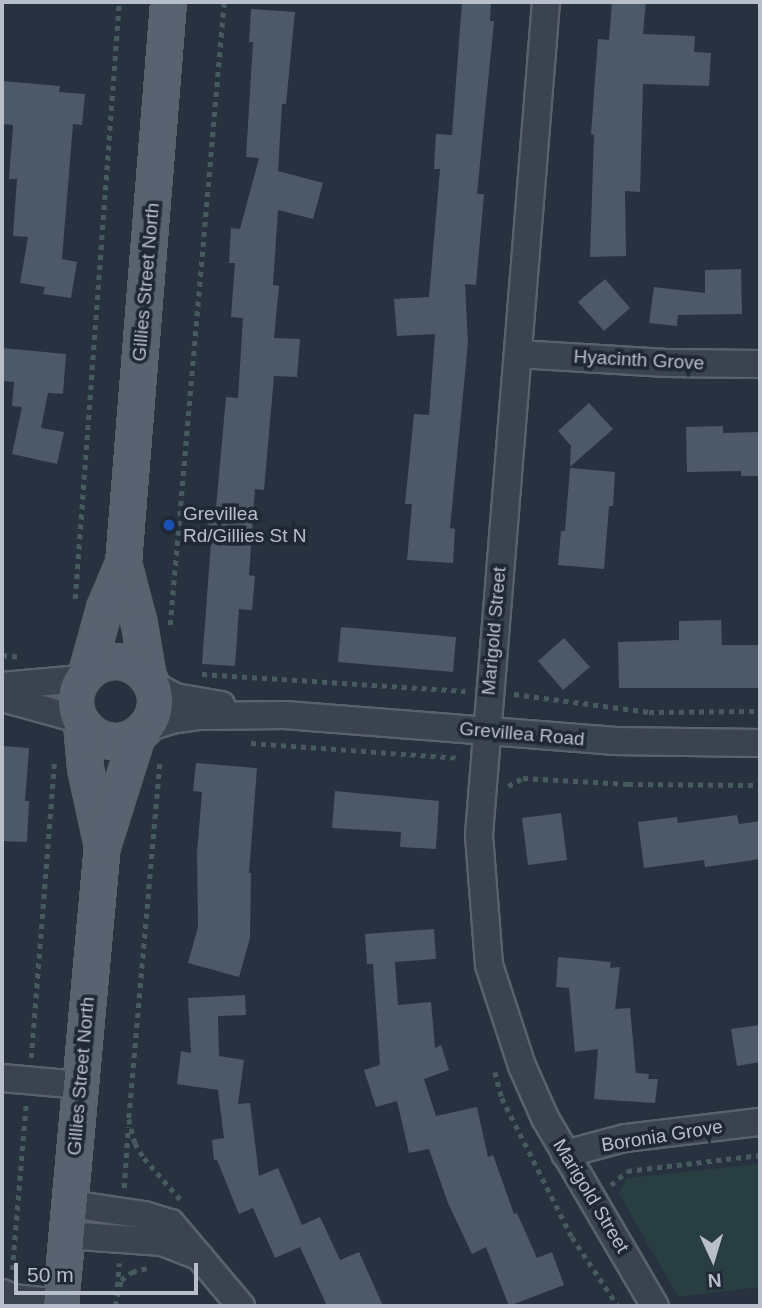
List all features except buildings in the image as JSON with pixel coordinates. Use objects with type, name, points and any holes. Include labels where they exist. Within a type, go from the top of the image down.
[{"type":"main road","name":"Gillies Street North","points":[[102,846],[85,768],[80,721],[74,703],[104,608],[123,563],[169,2]]},
{"type":"main road","name":"Gillies Street North","points":[[60,1305],[102,846],[147,738],[155,708],[139,624],[123,563]]},
{"type":"main road","points":[[84,676],[97,664],[118,661],[138,668],[150,681]]},
{"type":"main road","points":[[80,721],[103,740],[147,738]]},
{"type":"street","name":"Marigold Street","points":[[546,2],[479,835],[489,965],[530,1086],[565,1154],[654,1306]]},
{"type":"street","name":"Hyacinth Grove","points":[[518,354],[667,363],[760,364]]},
{"type":"street","points":[[2,686],[84,676]]},
{"type":"street","name":"Grevillea Road","points":[[150,681],[175,697],[285,715]]},
{"type":"street","points":[[2,698],[80,721]]},
{"type":"street","name":"Grevillea Road","points":[[147,738],[171,720],[200,716],[285,715],[613,741],[760,743]]},
{"type":"street","points":[[2,1078],[80,1085]]},
{"type":"street","name":"Boronia Grove","points":[[565,1154],[625,1138],[760,1122]]},
{"type":"street","points":[[69,1219],[144,1214],[171,1223],[241,1306]]},
{"type":"street","points":[[6,1295],[60,1305]]},
{"type":"path","points":[[75,605],[119,2]]},
{"type":"path","points":[[169,628],[223,2]]},
{"type":"path","points":[[194,673],[466,691]]},
{"type":"path","points":[[514,694],[649,712],[760,711]]},
{"type":"path","points":[[147,738],[129,1119],[135,1143],[152,1168]]},
{"type":"path","points":[[243,742],[458,758]]},
{"type":"path","points":[[6,1295],[29,1080],[54,758]]},
{"type":"path","points":[[506,799],[506,787],[523,778],[628,784],[760,785]]},
{"type":"path","points":[[527,1148],[572,1237],[618,1306]]},
{"type":"path","points":[[607,1194],[613,1180],[627,1171],[760,1155]]},
{"type":"path","points":[[115,1306],[117,1287],[124,1277],[141,1269],[154,1267]]},
{"type":"green space","points":[[759,1164],[760,1287],[678,1297],[619,1194],[626,1178]]},
{"type":"place","name":"Grevillea Rd/Gillies St N","points":[[169,525]]}]
